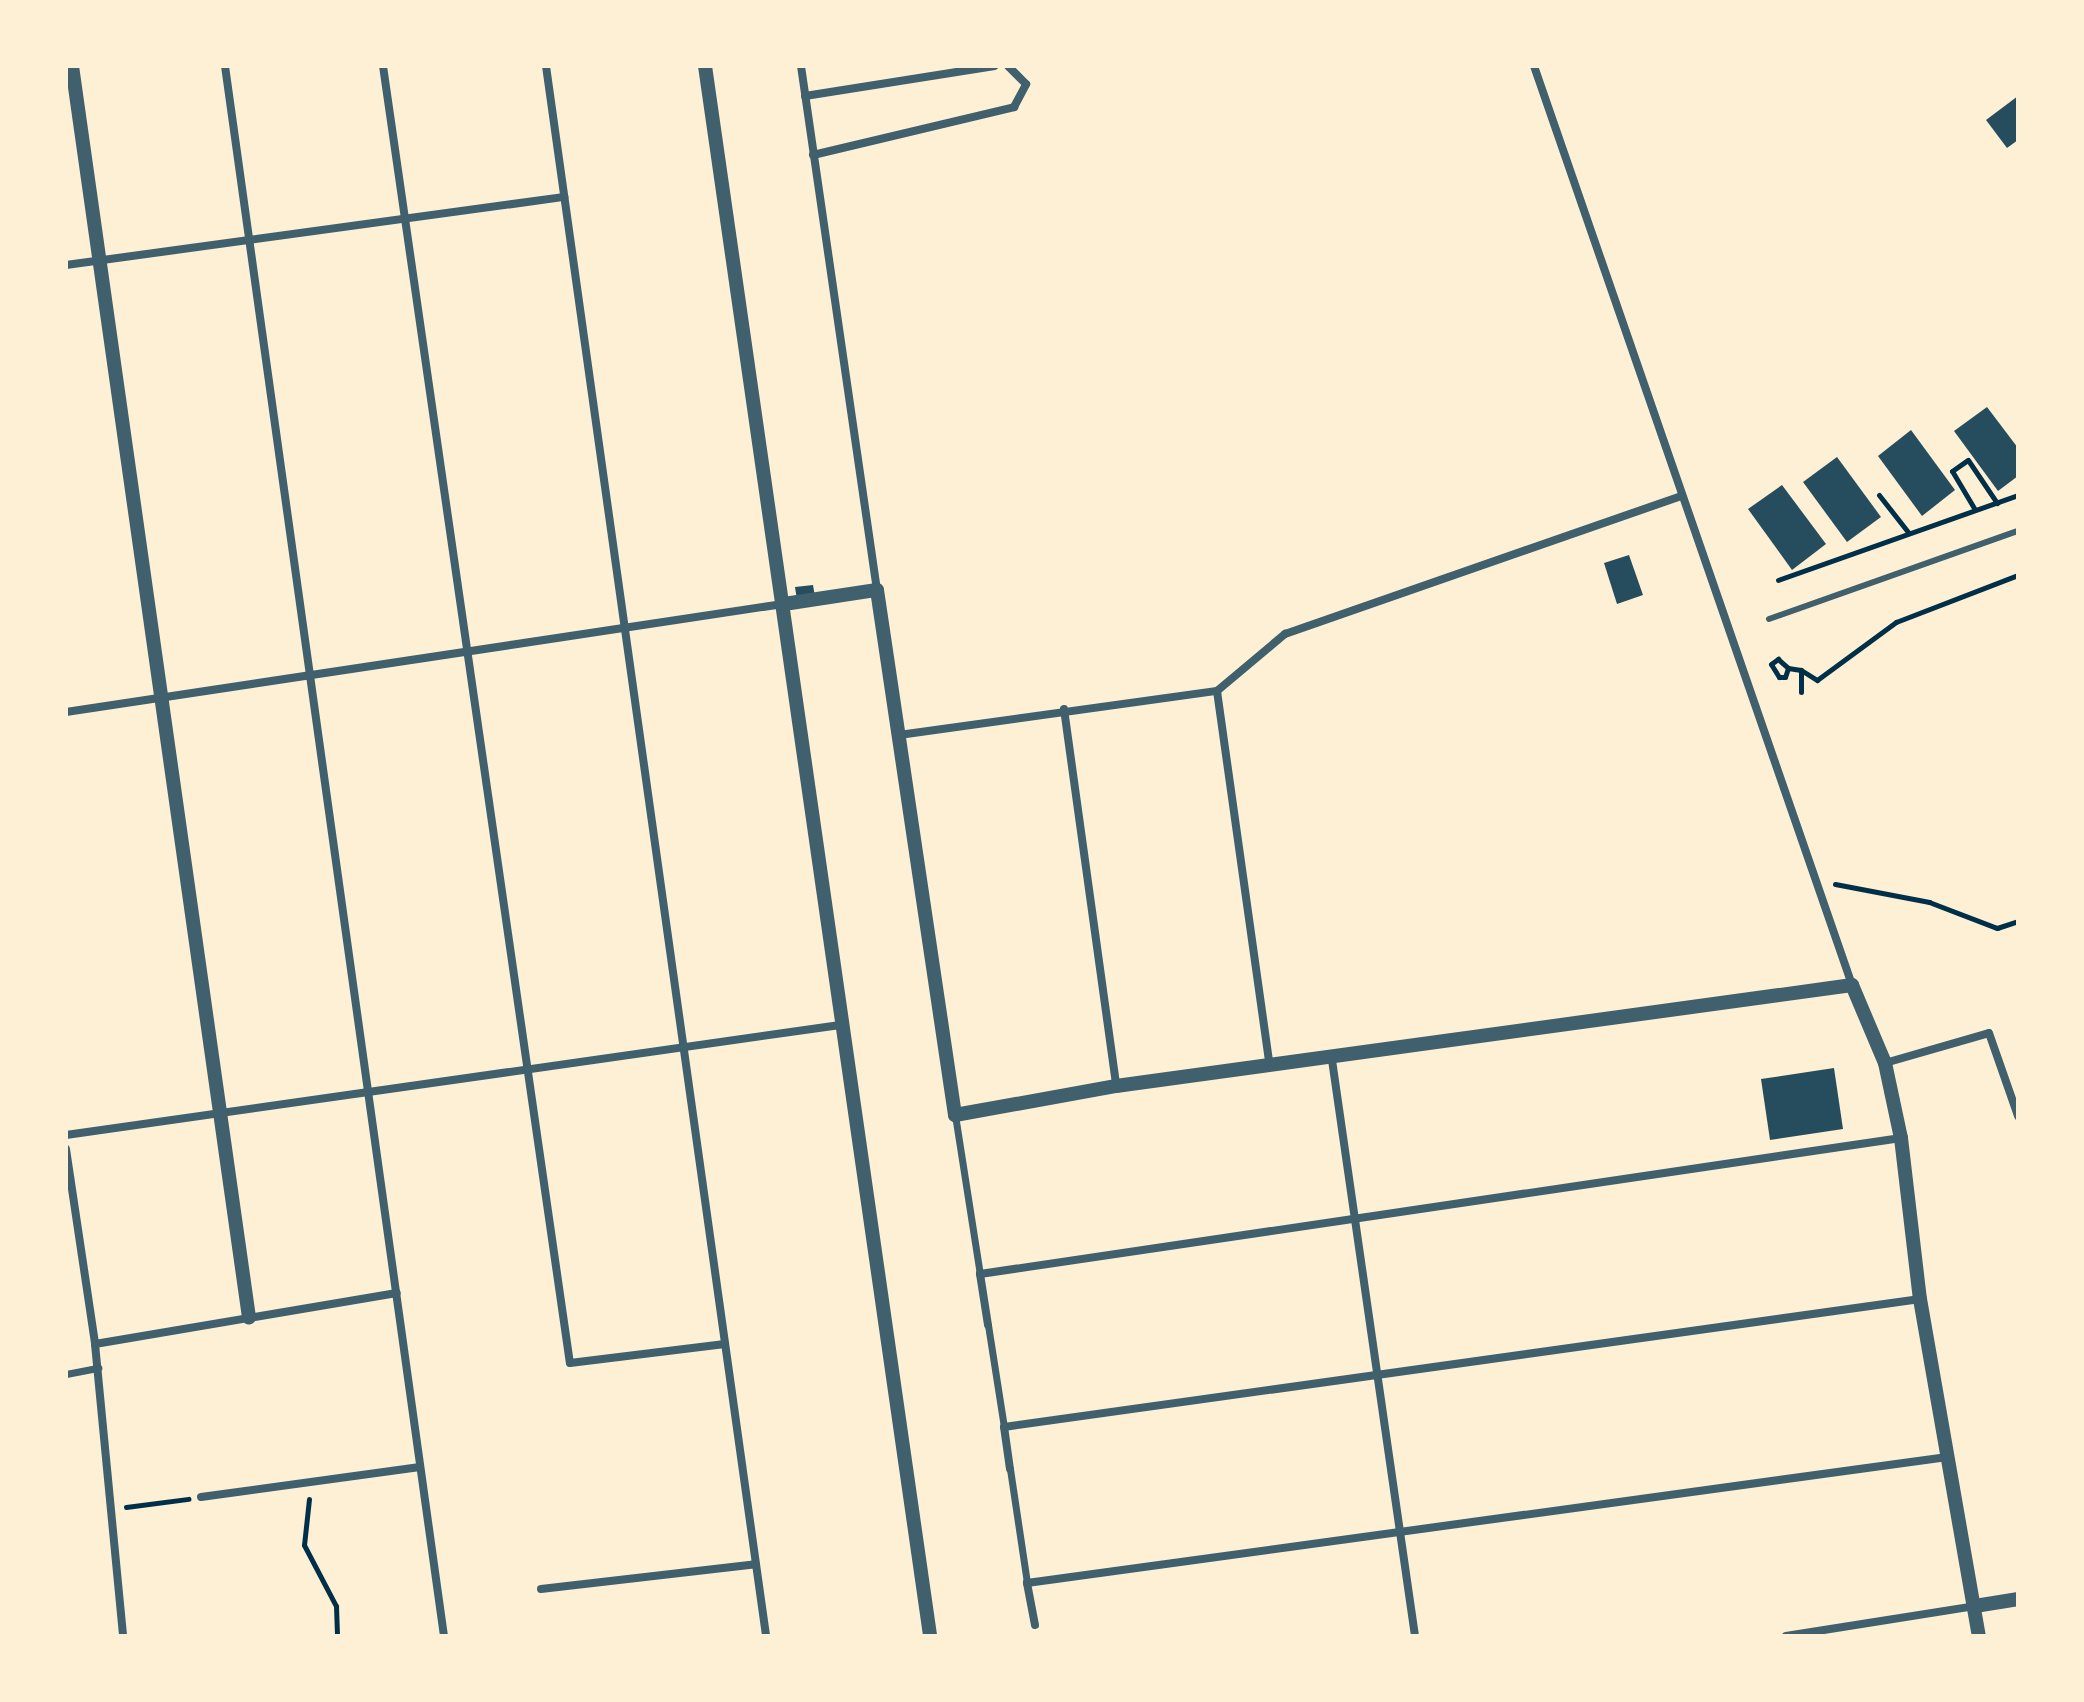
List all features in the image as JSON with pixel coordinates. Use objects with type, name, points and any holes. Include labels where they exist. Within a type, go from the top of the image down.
[{"type":"street","points":[[72,66],[249,1318]]},
{"type":"street","points":[[225,66],[444,1636]]},
{"type":"street","points":[[383,66],[408,218],[570,1363],[725,1344]]},
{"type":"street","points":[[546,66],[766,1636]]},
{"type":"street","points":[[705,66],[784,604],[840,1025],[930,1636]]},
{"type":"street","points":[[801,66],[955,1115],[1037,1636]]},
{"type":"street","points":[[805,96],[995,66]]},
{"type":"street","points":[[813,155],[1014,107],[1026,84],[1008,66]]},
{"type":"street","points":[[1534,66],[1814,880],[1852,985],[1885,1063],[1901,1138],[1920,1299],[1979,1636]]},
{"type":"street","points":[[66,265],[564,197]]},
{"type":"street","points":[[899,735],[1064,709],[1217,691],[1285,634],[1681,496]]},
{"type":"street","points":[[66,712],[877,590]]},
{"type":"street","points":[[1217,691],[1270,1066]]},
{"type":"street","points":[[1064,709],[1116,1086]]},
{"type":"street","points":[[955,1115],[1116,1086],[1332,1060],[1852,985]]},
{"type":"street","points":[[66,1135],[840,1025]]},
{"type":"street","points":[[1885,1063],[1989,1033],[2018,1116]]},
{"type":"street","points":[[1332,1060],[1415,1636]]},
{"type":"street","points":[[980,1274],[1901,1138]]},
{"type":"street","points":[[66,1149],[98,1368],[123,1636]]},
{"type":"street","points":[[95,1344],[397,1293]]},
{"type":"street","points":[[1004,1427],[1920,1299]]},
{"type":"street","points":[[66,1374],[98,1368]]},
{"type":"street","points":[[1027,1583],[1947,1457]]},
{"type":"street","points":[[201,1497],[420,1467]]},
{"type":"street","points":[[541,1589],[756,1564]]},
{"type":"street","points":[[1786,1636],[2018,1599]]},
{"type":"lane","points":[[1769,619],[2018,531]]},
{"type":"path","points":[[1974,508],[1952,471],[1968,460],[1997,503]]},
{"type":"path","points":[[1879,495],[1908,532]]},
{"type":"path","points":[[1778,580],[1974,508],[2018,495]]},
{"type":"path","points":[[1788,668],[1801,670],[1817,680],[1896,622],[2018,575]]},
{"type":"path","points":[[1801,670],[1801,692]]},
{"type":"path","points":[[1814,880],[1929,902],[1997,928],[2018,921]]},
{"type":"path","points":[[311,1482],[304,1545],[336,1606],[337,1636]]},
{"type":"path","points":[[111,1509],[201,1497]]},
{"type":"building","points":[[2018,96],[2018,140],[2007,148],[1986,120]]},
{"type":"building","points":[[1987,407],[2018,448],[2018,476],[1998,491],[1954,431]]},
{"type":"building","points":[[1911,430],[1955,490],[1922,516],[1878,456]]},
{"type":"building","points":[[1837,457],[1881,517],[1847,542],[1803,482]]},
{"type":"building","points":[[1782,485],[1826,544],[1792,570],[1748,509]]},
{"type":"building","points":[[1629,555],[1643,595],[1617,604],[1604,563]]},
{"type":"building","points":[[813,585],[815,597],[797,600],[795,587]]},
{"type":"building","points":[[1834,1068],[1843,1129],[1770,1140],[1761,1079]]}]
